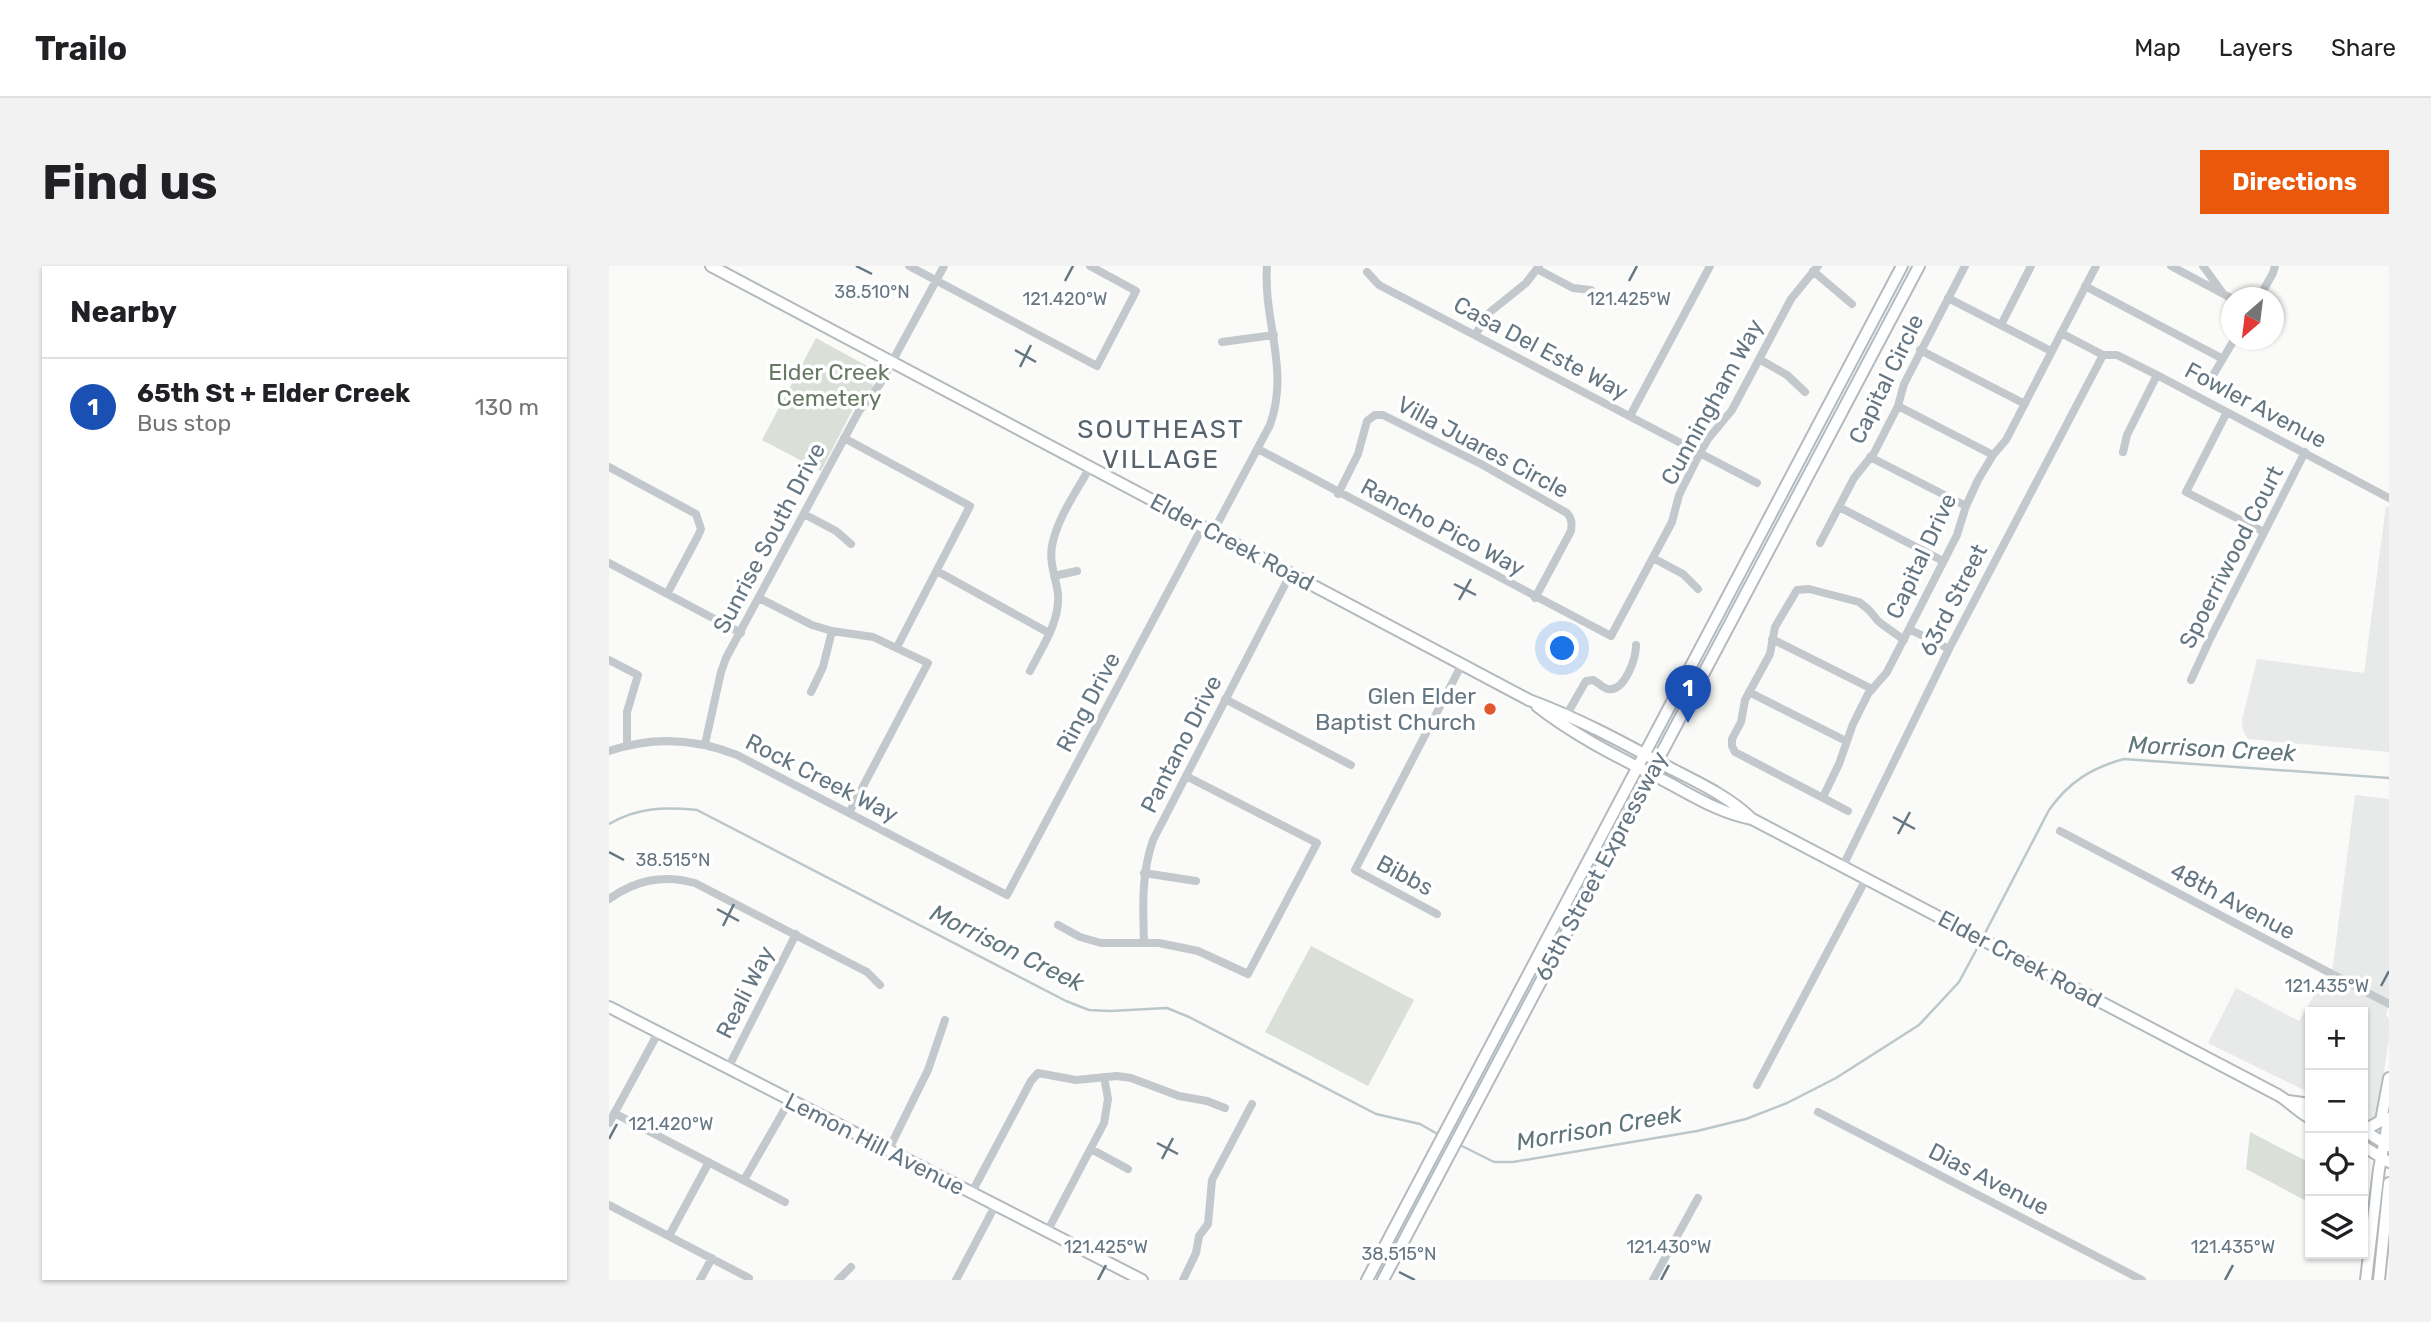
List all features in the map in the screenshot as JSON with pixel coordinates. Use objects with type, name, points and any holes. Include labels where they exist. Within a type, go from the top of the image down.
[{"type":"main road","name":"Elder Creek Road","points":[[711,266],[1529,700],[1567,713],[1644,753],[1735,802],[1752,819]]},
{"type":"main road","name":"65th Street Expressway","points":[[1367,1280],[1902,266]]},
{"type":"main road","name":"65th Street Expressway","points":[[1383,1280],[1919,266]]},
{"type":"main road","name":"Elder Creek Road","points":[[1529,700],[1561,725],[1650,774],[1730,815],[1752,819],[2288,1101],[2305,1103]]},
{"type":"main road","name":"Lemon Hill Avenue","points":[[609,1007],[1142,1280]]},
{"type":"main road","points":[[2368,1128],[2381,1121],[2389,1078]]},
{"type":"main road","name":"Elder Creek Road","points":[[2288,1101],[2305,1115]]},
{"type":"main road","points":[[2366,1280],[2389,1118]]},
{"type":"main road","points":[[2368,1132],[2387,1144]]},
{"type":"main road","points":[[2368,1149],[2385,1160]]},
{"type":"main road","points":[[2379,1280],[2387,1224],[2389,1183]]},
{"type":"street","points":[[909,266],[1097,366],[1136,291],[1090,266]]},
{"type":"street","name":"Sunrise South Drive","points":[[705,744],[726,658],[859,411],[880,384],[944,266]]},
{"type":"street","name":"Ring Drive","points":[[1007,895],[1208,529],[1271,425],[1278,397],[1279,372],[1267,266]]},
{"type":"street","points":[[1630,416],[1710,266]]},
{"type":"street","name":"Capital Circle","points":[[1820,543],[1854,478],[1870,457],[1898,406],[1904,384],[1920,350],[1965,266]]},
{"type":"street","points":[[2001,325],[2031,266]]},
{"type":"street","name":"Capital Drive","points":[[1823,797],[1839,764],[1853,724],[1904,640],[1960,530],[1966,506],[1993,455],[2006,440],[2096,266]]},
{"type":"street","points":[[2171,266],[2221,293]]},
{"type":"street","points":[[2203,266],[2221,288]]},
{"type":"street","points":[[2265,287],[2275,266]]},
{"type":"street","points":[[1475,335],[1490,312],[1516,293],[1538,268],[1573,288],[1591,290]]},
{"type":"street","points":[[1815,269],[1852,304]]},
{"type":"street","name":"Cunningham Way","points":[[1611,636],[1672,522],[1679,495],[1700,453],[1732,410],[1791,299],[1815,269]]},
{"type":"street","name":"Casa Del Este Way","points":[[1367,272],[1379,285],[1757,483]]},
{"type":"street","points":[[2085,286],[2223,359]]},
{"type":"street","points":[[1948,298],[2051,351]]},
{"type":"street","points":[[2061,333],[2103,355]]},
{"type":"street","points":[[1222,342],[1274,335]]},
{"type":"street","points":[[1920,350],[2025,404]]},
{"type":"street","points":[[2209,382],[2228,350]]},
{"type":"street","name":"Fowler Avenue","points":[[2103,355],[2117,355],[2389,498]]},
{"type":"street","name":"63rd Street","points":[[1843,866],[1949,649],[2103,355]]},
{"type":"street","points":[[1759,359],[1787,375],[1805,391]]},
{"type":"street","points":[[2123,452],[2127,435],[2157,375]]},
{"type":"street","points":[[1898,406],[1993,455]]},
{"type":"street","points":[[2227,412],[2186,492],[2264,532]]},
{"type":"street","name":"Villa Juares Circle","points":[[1339,494],[1358,454],[1367,421],[1375,415],[1383,415],[1481,464],[1567,513],[1573,523],[1535,598]]},
{"type":"street","points":[[844,438],[970,506],[897,647]]},
{"type":"street","name":"Rancho Pico Way","points":[[1258,449],[1611,636]]},
{"type":"street","name":"Spoerriwood Court","points":[[2191,680],[2305,453]]},
{"type":"street","points":[[1870,457],[1966,506]]},
{"type":"street","points":[[609,467],[697,514],[701,529],[667,594]]},
{"type":"street","points":[[1030,671],[1049,633],[1058,603],[1051,552],[1055,534],[1090,467]]},
{"type":"street","points":[[1839,507],[1943,561]]},
{"type":"street","points":[[804,514],[836,531],[851,544]]},
{"type":"street","points":[[1653,558],[1683,573],[1698,589]]},
{"type":"street","points":[[609,563],[741,633]]},
{"type":"street","points":[[937,571],[1049,633]]},
{"type":"street","points":[[1054,576],[1077,571]]},
{"type":"street","name":"Pantano Drive","points":[[1144,943],[1142,893],[1144,873],[1153,840],[1291,573]]},
{"type":"street","points":[[1848,811],[1735,751],[1732,739],[1741,722],[1742,708],[1770,654],[1775,627],[1797,590],[1809,589],[1859,602],[1879,622],[1904,640]]},
{"type":"street","points":[[759,598],[812,625],[873,637],[928,663],[849,813]]},
{"type":"street","points":[[1909,629],[1949,649]]},
{"type":"street","points":[[811,692],[823,667],[832,631]]},
{"type":"street","points":[[1772,639],[1872,689]]},
{"type":"street","points":[[1567,713],[1586,681],[1593,680],[1604,688],[1612,689],[1622,684],[1636,657],[1636,645]]},
{"type":"street","points":[[609,660],[638,675],[627,712],[627,745]]},
{"type":"street","name":"Bibbs","points":[[1437,914],[1355,870],[1462,664]]},
{"type":"street","points":[[1749,692],[1846,741]]},
{"type":"street","points":[[1225,699],[1351,765]]},
{"type":"street","name":"Rock Creek Way","points":[[609,751],[627,745],[670,740],[705,744],[737,755],[1007,895]]},
{"type":"street","points":[[1058,925],[1091,941],[1114,945],[1144,943],[1177,946],[1198,951],[1248,974],[1317,844],[1186,775]]},
{"type":"street","name":"48th Avenue","points":[[2060,831],[2389,1004]]},
{"type":"street","points":[[1144,873],[1196,881]]},
{"type":"street","points":[[609,899],[621,890],[643,881],[657,878],[681,880],[706,888],[796,934],[867,972],[880,985]]},
{"type":"street","points":[[1757,1085],[1866,879]]},
{"type":"street","name":"Reali Way","points":[[728,1068],[796,934]]},
{"type":"street","points":[[888,1151],[928,1070],[944,1020]]},
{"type":"street","points":[[609,1122],[659,1033]]},
{"type":"street","points":[[971,1194],[1031,1081],[1038,1073],[1076,1080],[1131,1077],[1178,1096],[1207,1101],[1225,1108]]},
{"type":"street","points":[[1047,1233],[1108,1111],[1104,1077]]},
{"type":"street","points":[[744,1181],[790,1100]]},
{"type":"street","points":[[1183,1280],[1196,1253],[1199,1236],[1208,1224],[1212,1180],[1252,1104]]},
{"type":"street","name":"Dias Avenue","points":[[1818,1112],[2142,1280]]},
{"type":"street","points":[[614,1113],[785,1202]]},
{"type":"street","points":[[1091,1149],[1128,1169]]},
{"type":"street","points":[[670,1236],[709,1162]]},
{"type":"street","points":[[1653,1280],[1698,1198]]},
{"type":"street","points":[[609,1205],[749,1278]]},
{"type":"street","points":[[956,1280],[995,1206]]},
{"type":"street","points":[[700,1280],[712,1258]]},
{"type":"street","points":[[838,1280],[851,1268]]},
{"type":"shaded area","points":[[2386,506],[2389,508],[2389,752],[2248,739],[2242,720],[2257,659],[2364,673]]},
{"type":"shaded area","points":[[2355,795],[2389,799],[2389,1003],[2386,1015],[2389,1018],[2389,1038],[2378,1113],[2370,1121],[2368,1007],[2307,1007],[2322,981],[2327,982],[2333,965]]},
{"type":"shaded area","points":[[2236,988],[2299,1021],[2305,1011],[2305,1091],[2208,1043]]},
{"type":"green space","name":"Elder Creek Cemetery","points":[[816,338],[878,372],[872,387],[853,409],[821,471],[762,440]]},
{"type":"green space","points":[[1311,946],[1414,1000],[1368,1086],[1265,1032]]},
{"type":"green space","points":[[2250,1132],[2305,1160],[2305,1200],[2246,1169]]},
{"type":"waterway","name":"Morrison Creek","points":[[1983,937],[2049,810],[2073,784],[2101,767],[2124,759],[2389,778]]},
{"type":"waterway","name":"Morrison Creek","points":[[609,824],[641,811],[697,810],[1066,1001],[1089,1010],[1167,1008],[1376,1114],[1420,1124],[1441,1136]]},
{"type":"waterway","name":"Morrison Creek","points":[[1460,1145],[1494,1162],[1513,1162],[1697,1131],[1746,1119],[1787,1103],[1836,1078],[1919,1025],[1959,982],[1980,943]]},
{"type":"place","name":"Glen Elder Baptist Church","points":[[1490,709]]},
{"type":"place","name":"65th St + Elder Creek","points":[[1688,723]]},
{"type":"district","name":"SOUTHEAST VILLAGE","points":[[1161,444]]}]
